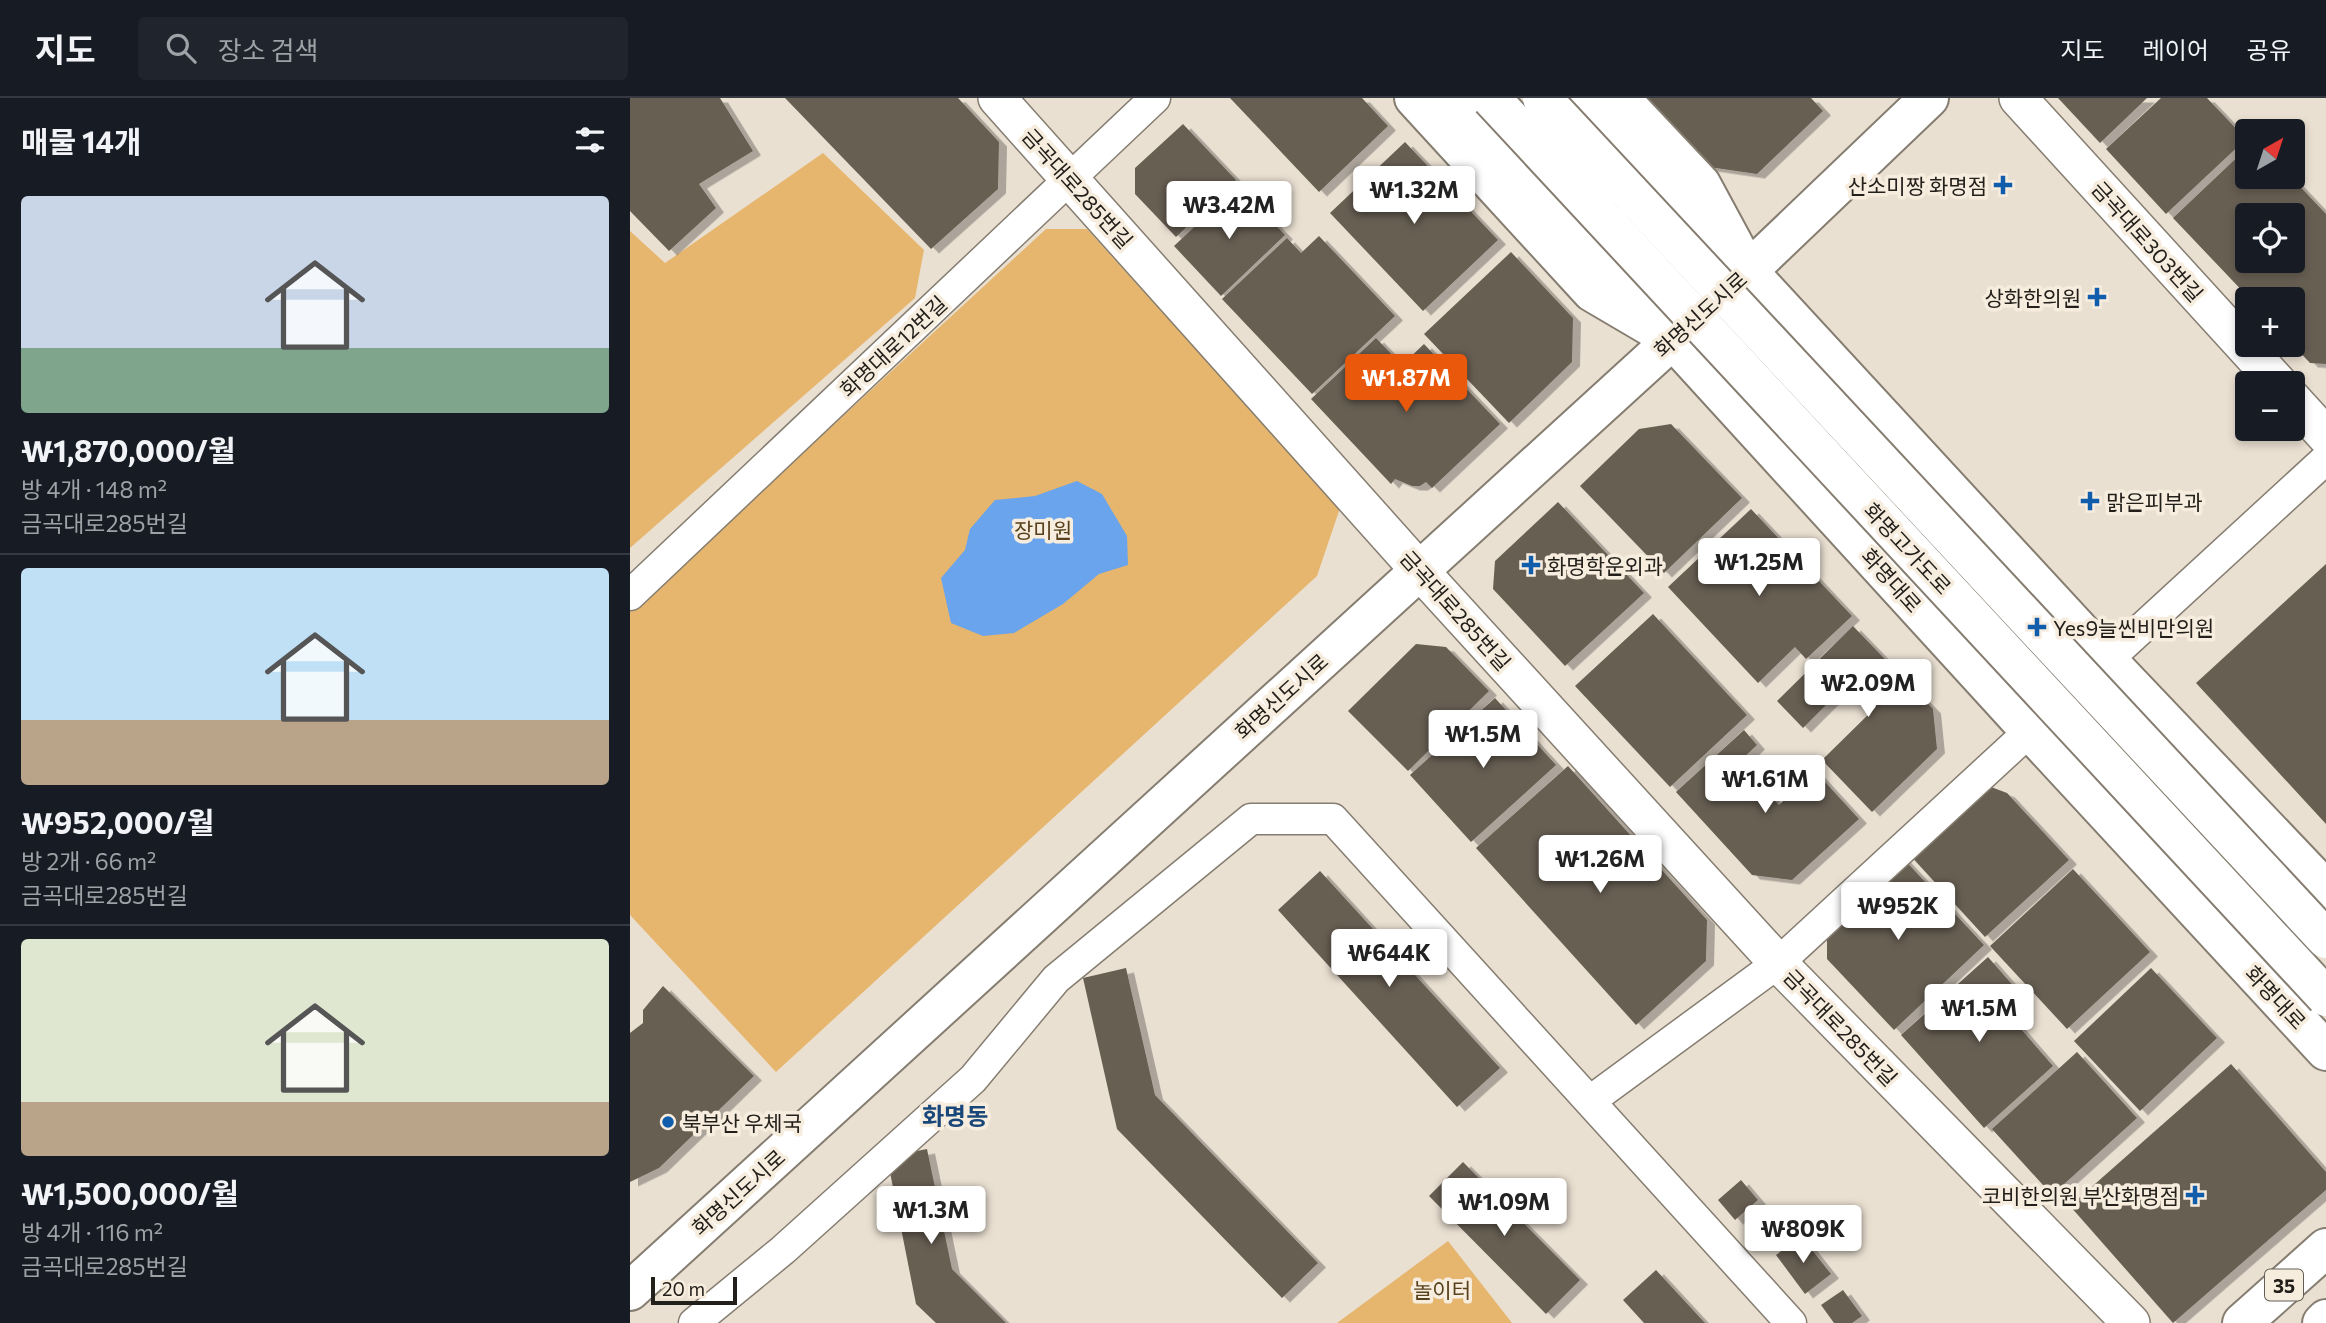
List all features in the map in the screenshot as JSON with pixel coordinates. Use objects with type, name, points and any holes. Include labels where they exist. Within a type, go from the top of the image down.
[{"type":"main road","name":"화명대로","points":[[1415,98],[1592,292],[1672,339],[2326,1051]]},
{"type":"main road","points":[[1452,98],[1672,339]]},
{"type":"main road","name":"화명고가도로","points":[[1491,98],[2326,998]]},
{"type":"main road","name":"화명고가도로","points":[[1542,98],[2326,939]]},
{"type":"main road","points":[[1586,98],[2107,660],[2326,890]]},
{"type":"main road","points":[[1620,98],[1701,184],[1748,271]]},
{"type":"main road","name":"화명신도시로","points":[[630,1291],[1748,271],[1929,98]]},
{"type":"main road","name":"35","points":[[2242,1323],[2326,1248]]},
{"type":"main road","name":"35","points":[[2322,1323],[2326,1319]]},
{"type":"street","name":"금곡대로285번길","points":[[997,98],[1419,570],[1778,963],[2131,1323]]},
{"type":"street","name":"화명대로12번길","points":[[633,586],[1155,98]]},
{"type":"street","name":"금곡대로303번길","points":[[2018,98],[2267,371]]},
{"type":"street","points":[[2305,413],[2326,436]]},
{"type":"street","points":[[1590,1101],[1778,963],[2326,458]]},
{"type":"street","points":[[694,1323],[783,1250],[973,1079],[1056,979],[1251,819],[1333,819],[1791,1323]]},
{"type":"green space","points":[[823,153],[924,250],[915,298],[630,548],[630,231],[665,263]]},
{"type":"green space","name":"장미원","points":[[1046,229],[1087,229],[1340,508],[1317,576],[776,1072],[630,915],[630,612]]},
{"type":"green space","name":"놀이터","points":[[1448,1241],[1512,1323],[1337,1323]]},
{"type":"water","points":[[1077,481],[1102,494],[1127,536],[1128,565],[1099,574],[1063,604],[1014,633],[983,636],[951,623],[941,578],[965,550],[970,529],[995,500],[1035,496]]},
{"type":"building","points":[[630,98],[720,98],[753,151],[699,184],[716,208],[669,251],[630,211]]},
{"type":"building","points":[[785,98],[958,98],[999,142],[998,189],[931,249]]},
{"type":"building","points":[[1230,98],[1362,98],[1388,126],[1319,192]]},
{"type":"building","points":[[1643,98],[1811,98],[1823,111],[1757,174],[1709,167]]},
{"type":"building","points":[[2058,98],[2147,98],[2100,143]]},
{"type":"building","points":[[2161,98],[2207,98],[2235,127],[2235,149],[2166,214],[2106,149]]},
{"type":"building","points":[[1183,124],[1236,180],[1176,237],[1135,194],[1135,168]]},
{"type":"building","points":[[1405,142],[1498,240],[1423,311],[1330,213]]},
{"type":"building","points":[[2235,159],[2235,189],[2302,189],[2326,214],[2326,364],[2310,363],[2304,357],[2305,287],[2239,287],[2173,218]]},
{"type":"building","points":[[1238,186],[1285,235],[1221,296],[1174,246]]},
{"type":"building","points":[[1319,236],[1395,316],[1312,394],[1222,299],[1287,238],[1301,253]]},
{"type":"building","points":[[1511,252],[1573,318],[1572,362],[1509,423],[1424,334]]},
{"type":"building","points":[[1376,338],[1402,365],[1424,344],[1500,424],[1432,488],[1426,482],[1420,486],[1412,486],[1395,479],[1391,484],[1311,399]]},
{"type":"building","points":[[1671,424],[1742,498],[1664,573],[1580,486],[1639,429]]},
{"type":"building","points":[[1558,502],[1644,593],[1565,666],[1493,589],[1495,561]]},
{"type":"building","points":[[1751,509],[1852,616],[1806,659],[1795,647],[1758,683],[1668,587]]},
{"type":"building","points":[[2326,564],[2326,824],[2196,683]]},
{"type":"building","points":[[1653,614],[1747,715],[1670,787],[1575,686]]},
{"type":"building","points":[[1853,626],[1933,709],[1937,749],[1872,812],[1822,760],[1876,707],[1850,681],[1803,728],[1777,701]]},
{"type":"building","points":[[1416,644],[1446,647],[1489,691],[1408,771],[1348,711]]},
{"type":"building","points":[[1495,698],[1556,765],[1471,842],[1410,775]]},
{"type":"building","points":[[1744,730],[1757,745],[1739,762],[1779,805],[1815,771],[1859,819],[1792,880],[1752,875],[1676,792]]},
{"type":"building","points":[[1568,766],[1707,920],[1706,961],[1636,1025],[1476,848]]},
{"type":"building","points":[[1983,784],[2007,793],[2069,860],[1985,937],[1908,853]]},
{"type":"building","points":[[1900,855],[1984,945],[1894,1030],[1827,959],[1827,922]]},
{"type":"building","points":[[2073,869],[2150,952],[2067,1029],[1990,946]]},
{"type":"building","points":[[1320,871],[1500,1068],[1457,1107],[1278,910]]},
{"type":"building","points":[[1988,957],[2024,998],[2007,1013],[2053,1066],[1984,1128],[1901,1035]]},
{"type":"building","points":[[1126,968],[1155,1095],[1318,1263],[1282,1298],[1117,1129],[1083,978]]},
{"type":"building","points":[[2151,968],[2217,1038],[2140,1111],[2074,1041]]},
{"type":"building","name":"북부산 우체국","points":[[663,986],[754,1076],[659,1168],[630,1182],[630,1033],[643,1023],[643,1010]]},
{"type":"building","points":[[2077,1052],[2137,1118],[2052,1195],[1992,1129]]},
{"type":"building","points":[[2231,1064],[2326,1172],[2326,1190],[2173,1323],[2070,1206]]},
{"type":"building","points":[[927,1149],[952,1269],[1006,1323],[936,1323],[916,1304],[887,1157]]},
{"type":"building","points":[[1463,1162],[1580,1280],[1546,1314],[1429,1196]]},
{"type":"building","points":[[1741,1180],[1758,1200],[1735,1220],[1718,1200]]},
{"type":"building","points":[[1801,1236],[1831,1274],[1805,1294],[1776,1255]]},
{"type":"building","points":[[1656,1270],[1705,1323],[1644,1323],[1623,1300]]},
{"type":"building","points":[[1843,1290],[1862,1316],[1852,1323],[1834,1323],[1821,1305]]},
{"type":"place","name":"산소미짱 화명점","points":[[2003,185]]},
{"type":"place","name":"상화한의원","points":[[2097,297]]},
{"type":"place","name":"맑은피부과","points":[[2090,501]]},
{"type":"place","name":"화명학운외과","points":[[1531,565]]},
{"type":"place","name":"Yes9늘씬비만의원","points":[[2037,627]]},
{"type":"place","name":"북부산 우체국","points":[[668,1122]]},
{"type":"place","name":"코비한의원 부산화명점","points":[[2195,1195]]},
{"type":"district","name":"화명동","points":[[955,1115]]}]
